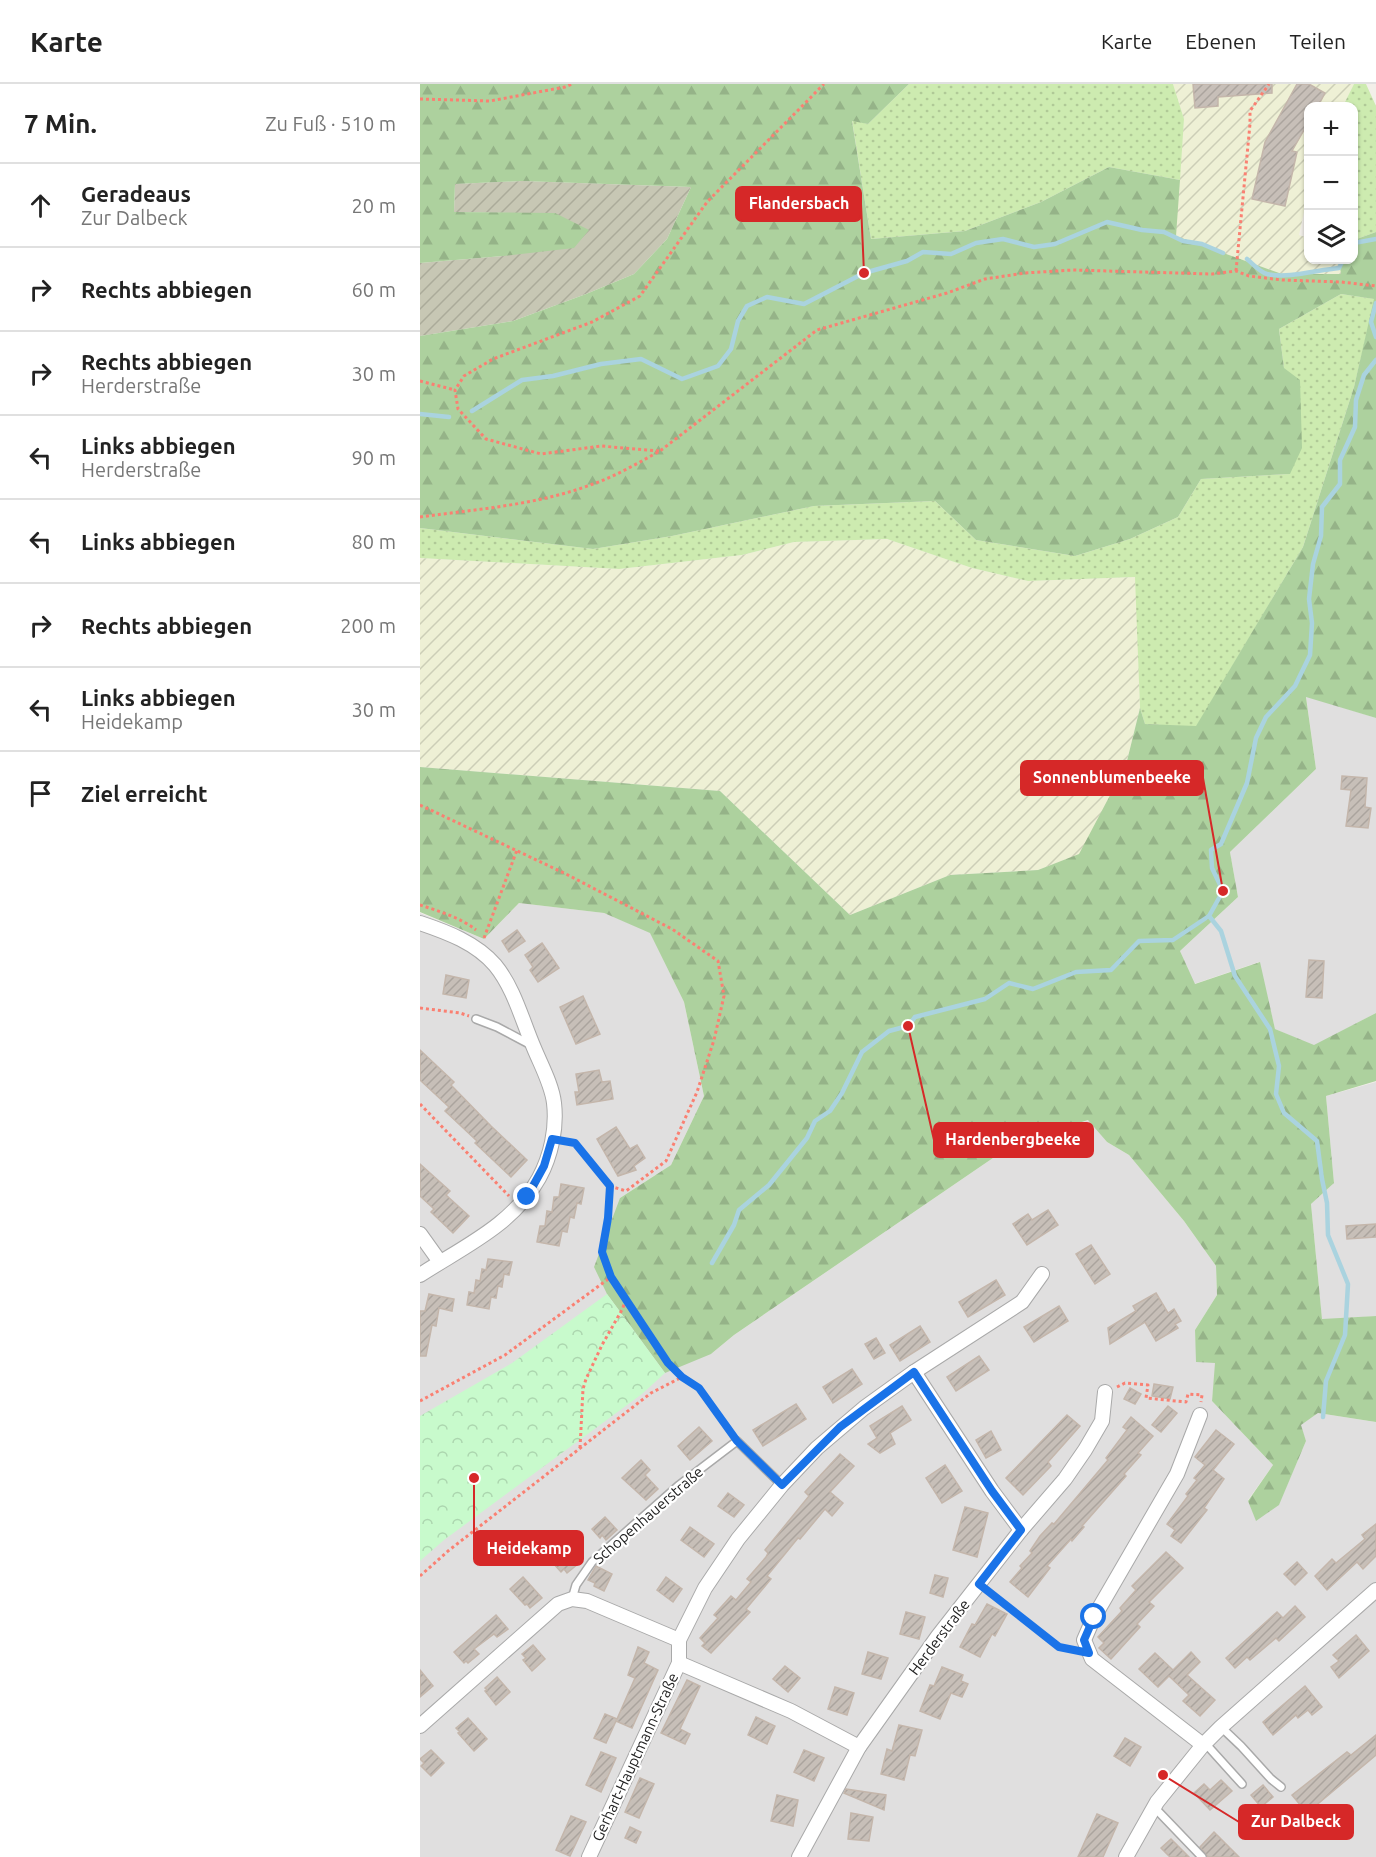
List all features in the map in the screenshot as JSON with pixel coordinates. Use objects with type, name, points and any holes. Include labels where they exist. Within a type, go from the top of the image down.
[{"type":"street","points":[[420,923],[441,930],[475,948],[494,964],[506,982],[554,1102],[549,1153],[539,1177],[519,1206],[504,1221],[420,1275]]},
{"type":"street","points":[[420,1234],[440,1262]]},
{"type":"street","name":"Gerhart-Hauptmann-Straße","points":[[589,1857],[679,1663],[679,1640],[705,1588],[738,1539],[782,1485],[840,1427],[914,1372],[1022,1302],[1042,1274]]},
{"type":"street","points":[[914,1372],[992,1491],[1021,1530]]},
{"type":"street","name":"Herderstraße","points":[[800,1857],[859,1747],[938,1636],[1021,1530],[1065,1479],[1085,1450],[1102,1421],[1105,1392]]},
{"type":"street","points":[[1200,1415],[1177,1474],[1088,1628],[1084,1640],[1092,1659],[1204,1744]]},
{"type":"street","points":[[1126,1857],[1154,1807],[1204,1744],[1376,1590]]},
{"type":"street","points":[[420,1726],[546,1612],[572,1599],[587,1601],[679,1640]]},
{"type":"street","points":[[679,1663],[791,1711],[859,1747]]},
{"type":"lane","points":[[476,1019],[497,1027],[533,1047]]},
{"type":"lane","points":[[737,1441],[782,1485]]},
{"type":"lane","name":"Schopenhauerstraße","points":[[572,1599],[576,1585],[592,1562],[678,1486],[737,1441]]},
{"type":"lane","points":[[1221,1727],[1281,1787]]},
{"type":"lane","points":[[1204,1744],[1242,1784]]},
{"type":"lane","points":[[1154,1807],[1202,1857]]},
{"type":"path","points":[[420,99],[490,101],[572,84]]},
{"type":"path","points":[[660,451],[601,446],[540,454],[486,438],[458,409],[455,390],[464,376],[493,359],[592,322],[640,296],[707,202],[824,84]]},
{"type":"path","points":[[1236,271],[1250,111],[1269,84]]},
{"type":"path","points":[[420,517],[533,501],[593,484],[632,467],[660,451],[817,330],[947,293],[986,279],[1015,274],[1073,270],[1212,273],[1236,271],[1250,276],[1282,280],[1376,286]]},
{"type":"path","points":[[420,381],[455,390]]},
{"type":"path","points":[[420,805],[517,850],[672,929],[718,961],[724,996],[714,1040],[697,1092],[666,1161],[626,1191],[610,1186],[575,1143],[552,1139]]},
{"type":"path","points":[[475,948],[484,937],[517,850]]},
{"type":"path","points":[[420,1008],[460,1013],[476,1019]]},
{"type":"path","points":[[420,1104],[519,1206]]},
{"type":"path","points":[[610,1186],[608,1218],[602,1252],[611,1277],[668,1363],[682,1377],[699,1388],[737,1441]]},
{"type":"path","points":[[420,1401],[505,1354],[611,1277]]},
{"type":"path","points":[[580,1448],[583,1389],[586,1379],[602,1345],[624,1308],[625,1298]]},
{"type":"path","points":[[420,1576],[651,1393],[682,1377]]},
{"type":"path","points":[[1105,1392],[1125,1383],[1148,1385],[1146,1398],[1186,1402],[1188,1394],[1202,1395],[1200,1415]]},
{"type":"path","points":[[979,1584],[1059,1647],[1089,1653]]},
{"type":"shaded area","points":[[1173,84],[1354,84],[1345,102],[1304,102],[1304,212],[1299,235],[1304,237],[1304,264],[1340,264],[1342,274],[1282,274],[1175,236],[1184,119]]},
{"type":"shaded area","points":[[522,181],[691,187],[667,239],[634,274],[513,321],[420,336],[420,263],[503,256],[555,214],[454,212],[455,184]]},
{"type":"shaded area","points":[[887,539],[972,568],[1028,581],[1136,577],[1140,708],[1126,765],[1080,854],[1038,870],[950,875],[850,915],[720,791],[420,767],[420,558],[619,569],[742,555],[794,542]]},
{"type":"shaded area","points":[[1306,696],[1376,718],[1376,1013],[1314,1046],[1275,1029],[1259,962],[1194,984],[1180,951],[1238,897],[1230,852],[1316,769]]},
{"type":"shaded area","points":[[519,903],[604,913],[650,932],[684,1002],[704,1096],[671,1165],[620,1198],[711,1354],[734,1335],[1012,1145],[1089,1120],[1107,1142],[1129,1155],[1184,1221],[1216,1266],[1217,1295],[1195,1330],[1197,1362],[1216,1362],[1212,1401],[1273,1465],[1248,1500],[1256,1520],[1279,1504],[1306,1441],[1300,1425],[1318,1413],[1376,1422],[1376,1857],[420,1857],[420,913],[484,939]]},
{"type":"shaded area","points":[[1376,1082],[1376,1316],[1322,1320],[1311,1204],[1334,1183],[1326,1096]]},
{"type":"green space","points":[[420,84],[909,84],[868,124],[852,121],[871,239],[965,231],[1041,202],[1109,167],[1180,180],[1176,236],[1282,274],[1341,274],[1340,264],[1358,264],[1358,239],[1376,232],[1376,718],[1306,697],[1316,769],[1230,852],[1238,897],[1180,951],[1195,984],[1260,962],[1275,1029],[1314,1045],[1376,1013],[1376,1081],[1326,1096],[1334,1183],[1311,1204],[1322,1319],[1376,1316],[1376,1422],[1318,1413],[1301,1425],[1306,1441],[1279,1505],[1256,1521],[1248,1501],[1273,1465],[1212,1401],[1215,1363],[1196,1362],[1195,1330],[1217,1295],[1216,1266],[1184,1221],[1129,1155],[1107,1142],[1088,1120],[1012,1145],[734,1335],[711,1354],[665,1373],[607,1294],[594,1267],[620,1198],[671,1165],[704,1096],[684,1002],[650,933],[604,913],[519,903],[484,939],[420,912],[420,767],[720,791],[850,915],[950,875],[1038,870],[1079,854],[1126,765],[1140,708],[1145,724],[1196,726],[1303,547],[1354,387],[1374,299],[1341,294],[1279,329],[1284,368],[1300,380],[1302,448],[1290,474],[1201,479],[1178,517],[1130,539],[1075,556],[976,540],[935,501],[814,506],[672,536],[593,549],[420,528],[420,336],[513,321],[634,274],[667,239],[691,187],[522,181],[455,184],[454,212],[555,213],[589,230],[574,248],[420,263]]},
{"type":"green space","points":[[909,84],[1173,84],[1184,119],[1180,180],[1109,167],[1041,202],[965,231],[871,239],[852,120],[868,124]]},
{"type":"green space","points":[[1354,84],[1366,84],[1376,106],[1376,232],[1358,239],[1358,102],[1345,102]]},
{"type":"green space","points":[[1341,294],[1375,299],[1354,387],[1303,547],[1196,727],[1145,724],[1140,708],[1135,577],[1028,581],[972,568],[887,539],[794,542],[742,555],[619,569],[420,558],[420,528],[593,549],[672,536],[814,506],[935,501],[976,540],[1075,556],[1130,539],[1178,517],[1201,479],[1290,474],[1284,368],[1279,329]]},
{"type":"green space","points":[[607,1294],[665,1373],[642,1394],[444,1540],[420,1561],[420,1416],[512,1363]]},
{"type":"building","points":[[1193,84],[1272,84],[1272,93],[1218,97],[1218,106],[1195,108]]},
{"type":"building","points":[[1297,84],[1309,84],[1325,93],[1320,102],[1304,102],[1304,130],[1292,151],[1297,152],[1285,206],[1252,199],[1265,142]]},
{"type":"building","points":[[1342,776],[1367,778],[1365,807],[1371,808],[1368,828],[1346,826],[1351,790],[1341,789]]},
{"type":"building","points":[[517,930],[525,941],[509,952],[502,941]]},
{"type":"building","points":[[542,943],[559,968],[538,982],[530,970],[533,967],[525,955]]},
{"type":"building","points":[[1309,960],[1324,961],[1322,998],[1306,997]]},
{"type":"building","points":[[446,975],[469,980],[466,998],[443,994]]},
{"type":"building","points":[[583,996],[600,1034],[576,1044],[560,1007]]},
{"type":"building","points":[[420,1050],[454,1082],[451,1085],[527,1160],[511,1177],[475,1143],[477,1141],[445,1111],[449,1107],[420,1080]]},
{"type":"building","points":[[599,1070],[602,1082],[610,1081],[613,1099],[577,1105],[575,1092],[579,1092],[576,1074]]},
{"type":"building","points":[[616,1127],[630,1149],[637,1145],[645,1158],[634,1166],[636,1170],[618,1176],[597,1139]]},
{"type":"building","points":[[420,1164],[450,1191],[446,1195],[469,1216],[453,1233],[431,1212],[434,1209],[420,1196]]},
{"type":"building","points":[[561,1184],[584,1188],[581,1204],[577,1203],[574,1218],[570,1217],[567,1232],[562,1231],[559,1246],[537,1242],[540,1226],[545,1226],[547,1211],[552,1212],[554,1197],[559,1197]]},
{"type":"building","points":[[1048,1210],[1058,1225],[1027,1245],[1013,1224],[1028,1214],[1032,1220]]},
{"type":"building","points":[[1376,1224],[1376,1237],[1347,1239],[1346,1226]]},
{"type":"building","points":[[1091,1245],[1110,1274],[1095,1284],[1076,1254]]},
{"type":"building","points":[[488,1259],[512,1262],[509,1275],[504,1274],[502,1287],[498,1286],[496,1298],[491,1297],[489,1309],[467,1305],[469,1292],[474,1293],[476,1280],[480,1281],[482,1269],[486,1270]]},
{"type":"building","points":[[996,1280],[1005,1295],[968,1317],[959,1302]]},
{"type":"building","points":[[1156,1293],[1168,1313],[1174,1309],[1181,1321],[1175,1324],[1178,1328],[1156,1341],[1145,1322],[1110,1344],[1108,1328],[1136,1311],[1133,1306]]},
{"type":"building","points":[[429,1294],[454,1299],[452,1311],[439,1308],[436,1326],[432,1325],[426,1356],[420,1356],[420,1311],[425,1311]]},
{"type":"building","points":[[1059,1306],[1068,1321],[1034,1342],[1024,1327]]},
{"type":"building","points":[[920,1326],[930,1342],[900,1361],[890,1345]]},
{"type":"building","points":[[876,1338],[885,1353],[874,1359],[865,1344]]},
{"type":"building","points":[[979,1356],[989,1370],[956,1391],[947,1377]]},
{"type":"building","points":[[852,1369],[862,1384],[833,1403],[823,1387]]},
{"type":"building","points":[[1154,1384],[1173,1387],[1170,1399],[1152,1396]]},
{"type":"building","points":[[1130,1388],[1141,1394],[1135,1404],[1124,1399]]},
{"type":"building","points":[[796,1404],[806,1419],[763,1446],[753,1430]]},
{"type":"building","points":[[902,1406],[911,1420],[890,1433],[895,1444],[880,1453],[868,1444],[877,1438],[870,1426]]},
{"type":"building","points":[[1168,1406],[1177,1413],[1161,1432],[1152,1425]]},
{"type":"building","points":[[1067,1415],[1080,1426],[1048,1462],[1051,1466],[1023,1495],[1006,1478]]},
{"type":"building","points":[[1131,1417],[1153,1436],[1138,1453],[1141,1455],[1124,1474],[1126,1476],[1082,1526],[1084,1527],[1072,1541],[1071,1539],[1047,1566],[1050,1568],[1028,1597],[1010,1582],[1032,1553],[1030,1551],[1040,1536],[1052,1523],[1054,1524],[1108,1460],[1106,1458],[1127,1430],[1123,1427]]},
{"type":"building","points":[[699,1427],[712,1441],[690,1460],[678,1446]]},
{"type":"building","points":[[1216,1430],[1234,1444],[1213,1470],[1224,1479],[1204,1508],[1207,1510],[1181,1543],[1171,1536],[1175,1530],[1167,1524],[1188,1496],[1186,1494],[1197,1480],[1194,1478],[1205,1465],[1195,1457]]},
{"type":"building","points":[[991,1431],[1001,1450],[986,1458],[976,1440]]},
{"type":"building","points":[[840,1454],[854,1466],[830,1492],[843,1503],[832,1516],[825,1509],[800,1539],[798,1538],[767,1576],[771,1579],[746,1609],[750,1612],[711,1653],[702,1646],[705,1643],[700,1638],[718,1618],[714,1615],[731,1596],[736,1600],[751,1582],[747,1579],[766,1557],[768,1553],[765,1550],[809,1496],[805,1492]]},
{"type":"building","points":[[641,1460],[650,1470],[645,1475],[658,1489],[646,1500],[622,1478]]},
{"type":"building","points":[[945,1465],[962,1491],[942,1503],[926,1478]]},
{"type":"building","points":[[728,1493],[744,1505],[734,1517],[718,1506]]},
{"type":"building","points":[[965,1507],[988,1513],[977,1557],[953,1550]]},
{"type":"building","points":[[605,1517],[617,1530],[606,1540],[602,1535],[600,1538],[592,1529]]},
{"type":"building","points":[[1376,1524],[1376,1556],[1363,1569],[1357,1562],[1327,1590],[1315,1576],[1332,1559],[1336,1563],[1365,1539],[1362,1535]]},
{"type":"building","points":[[690,1527],[714,1544],[704,1557],[681,1540]]},
{"type":"building","points":[[558,1541],[578,1564],[567,1573],[564,1569],[561,1572],[544,1553]]},
{"type":"building","points":[[1166,1552],[1183,1568],[1149,1602],[1154,1606],[1137,1624],[1140,1627],[1111,1659],[1099,1648],[1104,1643],[1098,1637],[1122,1611],[1120,1608],[1136,1590],[1132,1586]]},
{"type":"building","points":[[1297,1562],[1307,1573],[1295,1585],[1284,1574]]},
{"type":"building","points":[[596,1566],[612,1574],[604,1591],[588,1580]]},
{"type":"building","points":[[935,1575],[948,1578],[943,1597],[930,1593]]},
{"type":"building","points":[[523,1577],[542,1598],[530,1608],[510,1589]]},
{"type":"building","points":[[666,1577],[682,1589],[673,1602],[657,1590]]},
{"type":"building","points":[[987,1604],[1007,1614],[995,1636],[992,1634],[980,1657],[960,1647],[972,1624],[975,1625]]},
{"type":"building","points":[[1295,1606],[1305,1617],[1279,1641],[1276,1638],[1250,1660],[1247,1657],[1235,1668],[1226,1658],[1277,1612],[1283,1618]]},
{"type":"building","points":[[906,1612],[925,1617],[919,1639],[900,1634]]},
{"type":"building","points":[[496,1615],[508,1629],[497,1637],[494,1634],[474,1649],[479,1654],[468,1663],[466,1661],[464,1663],[454,1652]]},
{"type":"building","points":[[1356,1635],[1369,1651],[1339,1678],[1331,1667],[1339,1661],[1333,1655]]},
{"type":"building","points":[[533,1645],[545,1659],[532,1671],[523,1660],[526,1658],[522,1654]]},
{"type":"building","points":[[638,1647],[649,1652],[644,1663],[658,1670],[632,1728],[616,1721],[606,1743],[594,1738],[605,1714],[617,1719],[635,1678],[628,1675]]},
{"type":"building","points":[[868,1652],[888,1658],[881,1679],[862,1674]]},
{"type":"building","points":[[1191,1652],[1200,1662],[1187,1675],[1215,1700],[1200,1716],[1183,1701],[1189,1695],[1169,1676],[1158,1687],[1139,1669],[1155,1653],[1173,1670]]},
{"type":"building","points":[[785,1666],[800,1678],[788,1692],[773,1679]]},
{"type":"building","points":[[942,1667],[963,1675],[961,1681],[968,1684],[962,1697],[951,1693],[940,1719],[920,1711],[930,1685],[934,1686]]},
{"type":"building","points":[[420,1670],[433,1686],[420,1697]]},
{"type":"building","points":[[497,1677],[510,1692],[496,1705],[485,1688]]},
{"type":"building","points":[[687,1680],[700,1686],[680,1729],[690,1734],[685,1744],[661,1733]]},
{"type":"building","points":[[1305,1686],[1322,1707],[1312,1715],[1308,1710],[1298,1718],[1296,1715],[1273,1735],[1263,1722]]},
{"type":"building","points":[[835,1687],[854,1693],[847,1715],[828,1709]]},
{"type":"building","points":[[756,1717],[775,1726],[767,1744],[748,1735]]},
{"type":"building","points":[[468,1718],[487,1739],[474,1751],[456,1728]]},
{"type":"building","points":[[899,1725],[922,1730],[915,1756],[910,1755],[904,1780],[881,1774],[887,1749],[892,1751]]},
{"type":"building","points":[[1376,1735],[1376,1755],[1307,1813],[1292,1795],[1347,1752],[1351,1755]]},
{"type":"building","points":[[1125,1738],[1141,1747],[1130,1766],[1114,1756]]},
{"type":"building","points":[[431,1750],[444,1763],[431,1776],[421,1766],[424,1763],[420,1759]]},
{"type":"building","points":[[804,1750],[824,1758],[814,1781],[794,1772]]},
{"type":"building","points":[[601,1752],[616,1758],[601,1792],[586,1785]]},
{"type":"building","points":[[640,1778],[654,1784],[639,1818],[625,1812]]},
{"type":"building","points":[[1221,1780],[1232,1791],[1210,1810],[1194,1793],[1204,1784],[1210,1790]]},
{"type":"building","points":[[1263,1785],[1273,1797],[1261,1807],[1251,1795]]},
{"type":"building","points":[[846,1789],[886,1795],[884,1810],[844,1793]]},
{"type":"building","points":[[777,1795],[798,1800],[793,1826],[771,1821]]},
{"type":"building","points":[[851,1813],[873,1817],[869,1841],[848,1839]]},
{"type":"building","points":[[1097,1814],[1118,1823],[1103,1857],[1078,1857]]},
{"type":"building","points":[[571,1816],[586,1822],[570,1856],[556,1850]]},
{"type":"building","points":[[630,1827],[641,1832],[636,1843],[625,1838]]},
{"type":"building","points":[[1214,1832],[1239,1857],[1208,1857],[1200,1847]]},
{"type":"building","points":[[1171,1839],[1189,1857],[1170,1857],[1161,1848]]},
{"type":"waterway","points":[[472,411],[522,380],[553,376],[601,364],[641,359],[682,379],[718,366],[731,349],[738,321],[747,306],[767,297],[804,304],[864,273],[907,261],[923,252],[951,254],[976,243],[1003,239],[1034,247],[1055,244],[1107,222],[1142,230],[1164,232],[1183,241],[1202,244],[1223,253]]},
{"type":"waterway","points":[[1358,242],[1376,239]]},
{"type":"waterway","points":[[1247,259],[1264,273],[1275,275],[1302,274],[1339,268],[1341,264]]},
{"type":"waterway","points":[[1376,303],[1371,322],[1376,337]]},
{"type":"waterway","points":[[1323,1417],[1326,1381],[1345,1335],[1348,1284],[1328,1235],[1327,1203],[1317,1141],[1284,1113],[1276,1094],[1279,1066],[1270,1029],[1235,976],[1221,931],[1209,916],[1223,891],[1212,868],[1211,850],[1221,844],[1247,783],[1256,738],[1266,717],[1295,686],[1310,655],[1312,623],[1309,599],[1313,564],[1321,536],[1322,507],[1340,484],[1340,460],[1355,427],[1356,400],[1364,375],[1376,360]]},
{"type":"waterway","points":[[420,414],[449,417]]},
{"type":"waterway","points":[[712,1263],[734,1225],[739,1210],[769,1185],[807,1138],[815,1121],[830,1111],[842,1093],[862,1052],[889,1031],[908,1026],[915,1017],[985,999],[1009,983],[1033,989],[1076,972],[1111,970],[1139,941],[1173,940],[1209,916]]},
{"type":"place","name":"Flandersbach","points":[[864,273]]},
{"type":"place","name":"Sonnenblumenbeeke","points":[[1223,891]]},
{"type":"place","name":"Hardenbergbeeke","points":[[908,1026]]},
{"type":"place","name":"Heidekamp","points":[[474,1478]]},
{"type":"place","name":"Zur Dalbeck","points":[[1163,1775]]},
{"type":"route","points":[[527,1197],[544,1166],[552,1139],[575,1143],[610,1186],[608,1218],[602,1252],[611,1277],[668,1363],[682,1377],[699,1388],[737,1441],[782,1485],[840,1427],[914,1372],[992,1491],[1021,1530],[979,1584],[1059,1647],[1089,1653],[1084,1640],[1094,1617]]}]
